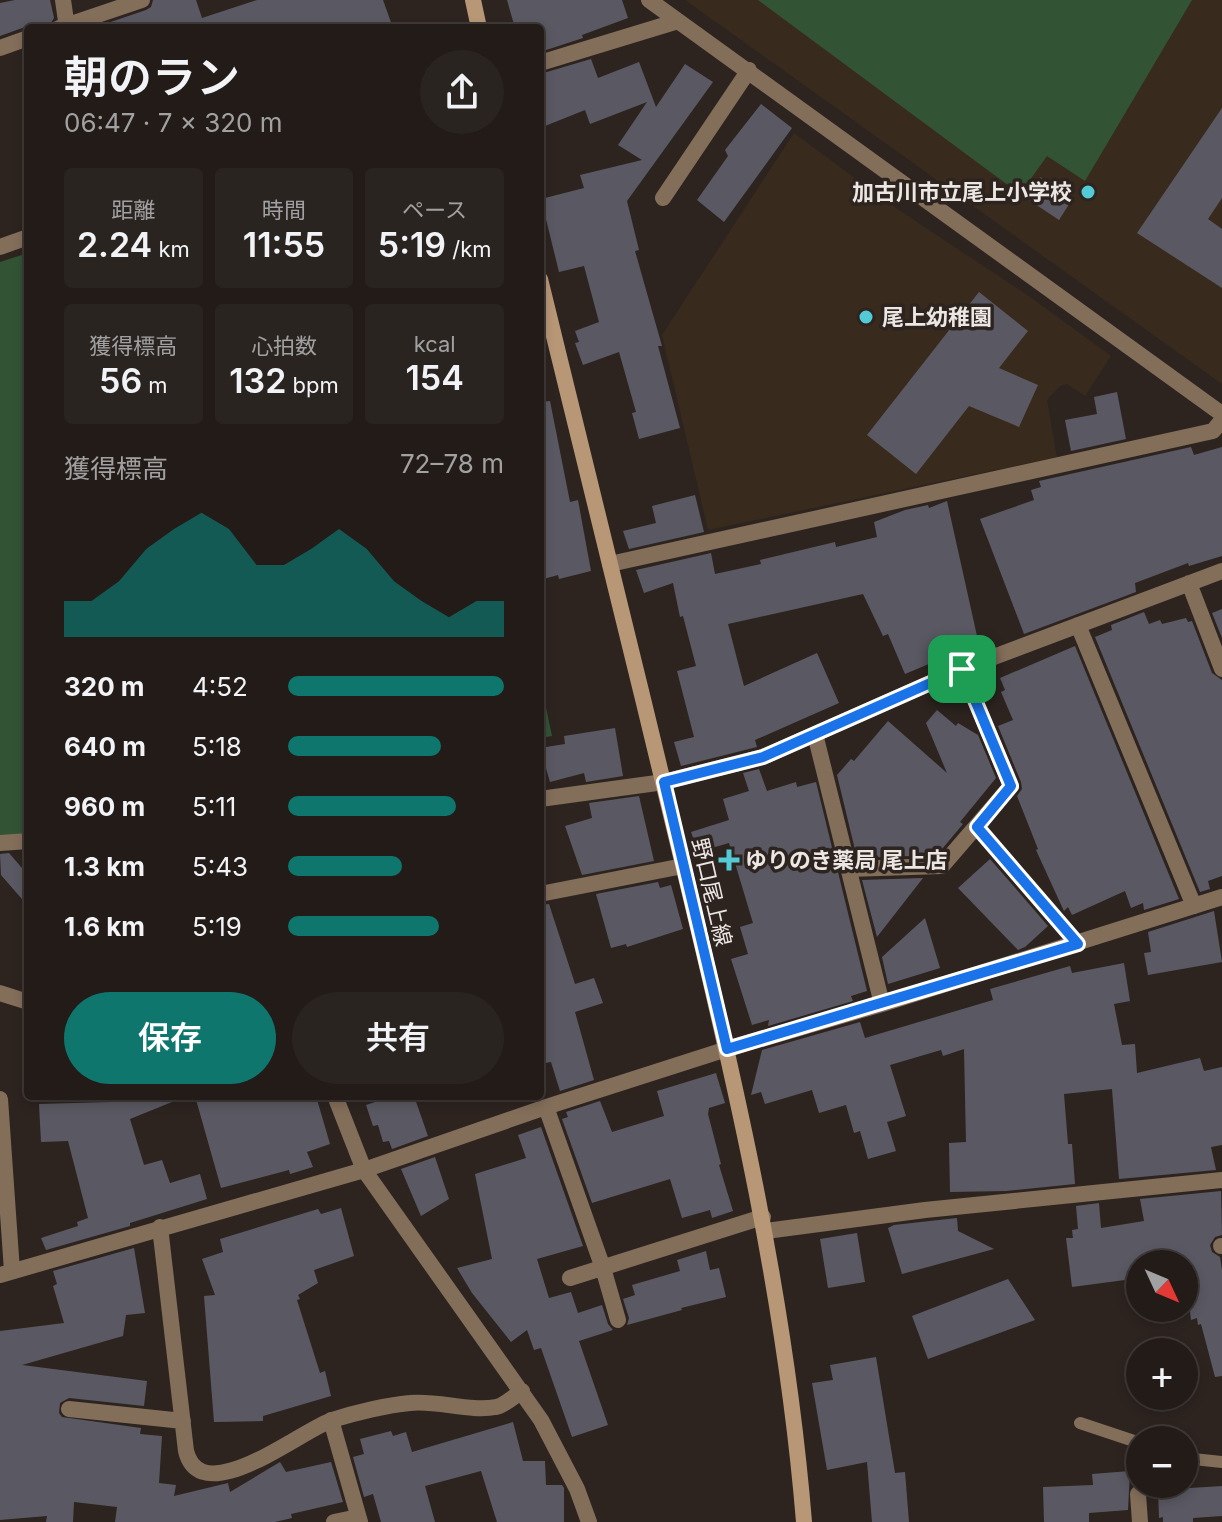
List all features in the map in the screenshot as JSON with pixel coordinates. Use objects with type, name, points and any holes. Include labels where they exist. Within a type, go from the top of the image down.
[{"type":"main road","points":[[473,0],[478,24]]},
{"type":"main road","name":"野口尾上線","points":[[544,295],[727,1049],[764,1224],[792,1399],[804,1522]]},
{"type":"street","points":[[63,0],[64,24]]},
{"type":"street","points":[[73,24],[142,0]]},
{"type":"street","points":[[649,0],[1222,414]]},
{"type":"street","points":[[544,62],[678,21]]},
{"type":"street","points":[[0,48],[24,39]]},
{"type":"street","points":[[663,198],[749,70]]},
{"type":"street","points":[[0,247],[24,238]]},
{"type":"street","points":[[610,564],[1213,431],[1222,420]]},
{"type":"street","points":[[544,798],[664,782],[763,757],[962,669],[1222,571]]},
{"type":"street","points":[[1189,583],[1222,669]]},
{"type":"street","points":[[1078,625],[1194,906]]},
{"type":"street","points":[[848,869],[942,866],[1011,786],[962,669]]},
{"type":"street","points":[[815,734],[882,1004]]},
{"type":"street","points":[[977,827],[1078,944]]},
{"type":"street","points":[[0,843],[24,841]]},
{"type":"street","points":[[544,893],[683,866]]},
{"type":"street","points":[[0,1099],[6,1273],[364,1170],[727,1049],[1078,944],[1222,897]]},
{"type":"street","points":[[0,993],[24,1001]]},
{"type":"street","points":[[337,1100],[364,1170],[541,1420],[577,1489],[589,1522]]},
{"type":"street","points":[[546,1107],[603,1268],[618,1320]]},
{"type":"street","points":[[570,1278],[764,1224],[1222,1180]]},
{"type":"street","points":[[160,1227],[189,1462],[196,1471],[214,1474],[258,1462],[331,1420],[411,1403],[498,1407],[522,1391]]},
{"type":"street","points":[[69,1409],[183,1421]]},
{"type":"street","points":[[331,1420],[359,1519],[334,1522]]},
{"type":"street","points":[[1138,1498],[1140,1522]]},
{"type":"lane","points":[[1080,1423],[1126,1438]]},
{"type":"lane","points":[[1198,1459],[1222,1462]]},
{"type":"shaded area","name":"加古川市立尾上小学校","points":[[685,0],[1222,0],[1222,384]]},
{"type":"shaded area","name":"尾上幼稚園","points":[[794,133],[890,204],[1033,299],[1111,356],[1085,396],[1067,384],[1060,386],[1047,400],[1057,457],[708,530],[662,335]]},
{"type":"green space","points":[[758,0],[1192,0],[1085,181],[1047,156],[1020,194]]},
{"type":"green space","points":[[24,254],[24,835],[0,837],[0,262]]},
{"type":"green space","points":[[544,698],[552,736],[544,737]]},
{"type":"building","points":[[50,0],[54,18],[50,24],[24,24],[24,27],[0,36],[0,3]]},
{"type":"building","points":[[153,0],[196,0],[202,18],[257,0],[383,0],[392,24],[105,24],[151,7]]},
{"type":"building","points":[[507,0],[622,0],[628,18],[544,51],[544,24],[514,24]]},
{"type":"building","points":[[591,59],[598,78],[639,62],[656,107],[685,64],[713,82],[627,201],[639,250],[635,251],[662,346],[658,346],[680,428],[639,439],[632,413],[636,412],[619,352],[583,365],[575,343],[579,342],[575,331],[599,322],[584,266],[559,272],[544,211],[544,198],[584,188],[580,175],[642,160],[618,145],[647,102],[590,124],[585,110],[544,126],[544,73]]},
{"type":"building","points":[[761,104],[792,128],[724,222],[697,200],[728,156],[725,150]]},
{"type":"building","points":[[1222,108],[1222,198],[1208,219],[1222,229],[1222,288],[1137,233]]},
{"type":"building","points":[[1040,177],[1073,198],[1059,220],[1026,198]]},
{"type":"building","points":[[979,292],[1028,331],[999,368],[1038,385],[1019,427],[969,406],[916,474],[867,435]]},
{"type":"building","points":[[1117,392],[1126,439],[1071,451],[1065,420],[1097,414],[1094,397]]},
{"type":"building","points":[[550,401],[570,502],[578,500],[591,571],[559,579],[558,575],[544,579],[544,402]]},
{"type":"building","points":[[1191,447],[1194,455],[1222,447],[1222,556],[1189,566],[1188,563],[1135,583],[1136,592],[1024,634],[980,519],[1034,500],[1031,490],[1041,487],[1039,481]]},
{"type":"building","points":[[695,495],[704,532],[629,549],[623,531],[656,523],[652,506]]},
{"type":"building","points":[[947,501],[979,645],[933,655],[936,661],[905,674],[888,634],[883,636],[863,594],[728,624],[744,686],[817,653],[839,703],[755,740],[757,747],[681,766],[674,742],[694,737],[677,671],[696,666],[673,583],[644,593],[636,570],[711,553],[715,574],[761,564],[760,560],[835,542],[836,547],[877,537],[874,522],[905,510],[928,505],[929,508]]},
{"type":"building","points":[[1222,609],[1222,638],[1212,613]]},
{"type":"building","points":[[1144,612],[1149,624],[1186,618],[1188,622],[1192,621],[1212,673],[1222,680],[1222,876],[1208,881],[1210,889],[1200,892],[1095,637],[1112,630],[1111,625]]},
{"type":"building","points":[[1075,646],[1179,899],[1144,910],[1143,903],[1131,908],[1125,891],[1072,915],[1068,907],[1064,911],[1036,850],[1017,796],[1022,789],[1021,782],[998,726],[1013,720],[1001,692],[1005,690],[1000,678]]},
{"type":"building","points":[[937,710],[956,726],[958,723],[978,735],[996,778],[937,855],[857,858],[837,775],[851,759],[854,761],[888,721],[947,773],[926,723]]},
{"type":"building","points":[[615,728],[623,776],[586,782],[584,773],[550,782],[544,762],[544,747],[565,744],[564,736]]},
{"type":"building","points":[[759,769],[767,791],[796,782],[797,787],[816,782],[867,991],[851,996],[853,1001],[768,1026],[769,1020],[752,1025],[731,959],[748,954],[740,927],[753,923],[729,843],[698,852],[691,832],[729,820],[723,799],[749,791],[743,773]]},
{"type":"building","points":[[639,796],[654,861],[582,875],[565,826],[592,818],[589,803]]},
{"type":"building","points":[[9,853],[24,870],[24,901],[1,875],[0,854]]},
{"type":"building","points":[[990,859],[1048,926],[1018,950],[958,888]]},
{"type":"building","points":[[923,878],[877,937],[862,880]]},
{"type":"building","points":[[658,882],[660,888],[671,885],[683,929],[627,947],[626,944],[611,948],[596,894]]},
{"type":"building","points":[[549,904],[575,984],[594,978],[603,1003],[575,1012],[594,1080],[560,1091],[551,1062],[545,1063],[544,1060],[544,905]]},
{"type":"building","points":[[1214,911],[1222,962],[1148,975],[1144,953],[1151,952],[1148,932]]},
{"type":"building","points":[[925,918],[940,968],[888,984],[882,957]]},
{"type":"building","points":[[1124,963],[1130,1001],[1114,1004],[1122,1045],[1135,1044],[1137,1073],[1200,1058],[1204,1071],[1222,1067],[1222,1145],[1211,1147],[1216,1170],[1119,1179],[1112,1089],[1064,1094],[1075,1184],[1006,1191],[950,1192],[949,1143],[966,1142],[964,1049],[943,1056],[941,1050],[890,1065],[906,1116],[887,1122],[896,1151],[868,1159],[860,1131],[854,1133],[846,1105],[819,1113],[812,1090],[765,1104],[761,1092],[751,1095],[762,1050],[860,1022],[865,1038],[993,1000],[990,989],[1070,966],[1072,973]]},
{"type":"building","points":[[716,1073],[725,1103],[709,1108],[708,1114],[733,1211],[712,1218],[710,1210],[682,1218],[670,1179],[592,1203],[562,1119],[568,1117],[566,1112],[600,1101],[612,1132],[664,1116],[657,1091]]},
{"type":"building","points":[[171,1100],[130,1119],[144,1165],[162,1160],[170,1183],[200,1174],[207,1199],[130,1223],[130,1226],[46,1250],[41,1238],[78,1226],[77,1222],[88,1218],[68,1141],[41,1142],[39,1104]]},
{"type":"building","points":[[196,1100],[317,1100],[330,1144],[307,1152],[313,1167],[290,1174],[289,1170],[221,1188]]},
{"type":"building","points":[[415,1100],[428,1136],[392,1149],[389,1141],[383,1142],[378,1125],[373,1126],[366,1105],[378,1101]]},
{"type":"building","points":[[541,1127],[583,1246],[537,1259],[549,1298],[571,1292],[578,1313],[602,1305],[613,1330],[579,1341],[608,1425],[572,1437],[541,1348],[534,1350],[527,1330],[511,1342],[472,1293],[457,1268],[492,1259],[475,1174],[526,1158],[518,1135]]},
{"type":"building","points":[[435,1157],[449,1199],[421,1216],[401,1169]]},
{"type":"building","points":[[1221,1191],[1222,1235],[1215,1237],[1210,1245],[1212,1252],[1220,1257],[1222,1270],[1222,1376],[1215,1377],[1201,1324],[1198,1325],[1198,1250],[1126,1250],[1126,1280],[1072,1287],[1066,1238],[1073,1238],[1072,1230],[1078,1229],[1076,1206],[1099,1203],[1101,1228],[1144,1221],[1140,1199]]},
{"type":"building","points":[[341,1208],[354,1256],[314,1270],[318,1283],[298,1295],[300,1299],[297,1300],[320,1373],[325,1371],[331,1396],[263,1416],[263,1421],[214,1422],[204,1296],[215,1295],[202,1259],[223,1252],[220,1239],[318,1209],[321,1214]]},
{"type":"building","points":[[957,1218],[958,1231],[994,1249],[902,1274],[888,1228]]},
{"type":"building","points":[[857,1233],[865,1282],[828,1288],[820,1239]]},
{"type":"building","points":[[134,1248],[145,1313],[126,1315],[123,1336],[22,1365],[147,1381],[144,1406],[69,1398],[60,1403],[59,1413],[62,1417],[141,1428],[140,1434],[162,1436],[159,1483],[176,1485],[174,1496],[228,1483],[230,1492],[280,1462],[286,1472],[331,1462],[343,1502],[291,1514],[292,1518],[275,1522],[115,1522],[117,1507],[74,1502],[73,1522],[46,1522],[47,1516],[0,1520],[0,1331],[64,1323],[53,1286],[57,1284],[53,1271]]},
{"type":"building","points":[[706,1251],[710,1270],[719,1268],[726,1297],[627,1325],[629,1318],[623,1299],[635,1295],[632,1285],[680,1271],[677,1260]]},
{"type":"building","points":[[1008,1279],[1035,1320],[928,1359],[912,1316]]},
{"type":"building","points":[[876,1357],[895,1473],[905,1472],[909,1522],[872,1522],[867,1462],[827,1470],[812,1383],[833,1380],[830,1365]]},
{"type":"building","points":[[513,1422],[523,1461],[545,1461],[546,1485],[562,1485],[564,1488],[564,1522],[497,1522],[481,1471],[425,1486],[435,1522],[381,1522],[373,1494],[364,1497],[353,1457],[364,1454],[360,1439],[391,1431],[393,1436],[406,1432],[412,1452]]},
{"type":"building","points":[[1126,1471],[1128,1510],[1089,1513],[1089,1522],[1044,1522],[1043,1487],[1093,1485],[1092,1474]]},
{"type":"building","points":[[1222,1486],[1222,1516],[1193,1518],[1193,1522],[1163,1522],[1163,1517],[1159,1518],[1158,1498],[1198,1498],[1198,1488]]},
{"type":"place","name":"加古川市立尾上小学校","points":[[1088,192]]},
{"type":"place","name":"尾上幼稚園","points":[[866,317]]},
{"type":"place","name":"ゆりのき薬局 尾上店","points":[[729,860]]},
{"type":"route","points":[[962,669],[1011,786],[977,827],[1078,944],[727,1049],[664,782],[763,757],[962,669]]}]
